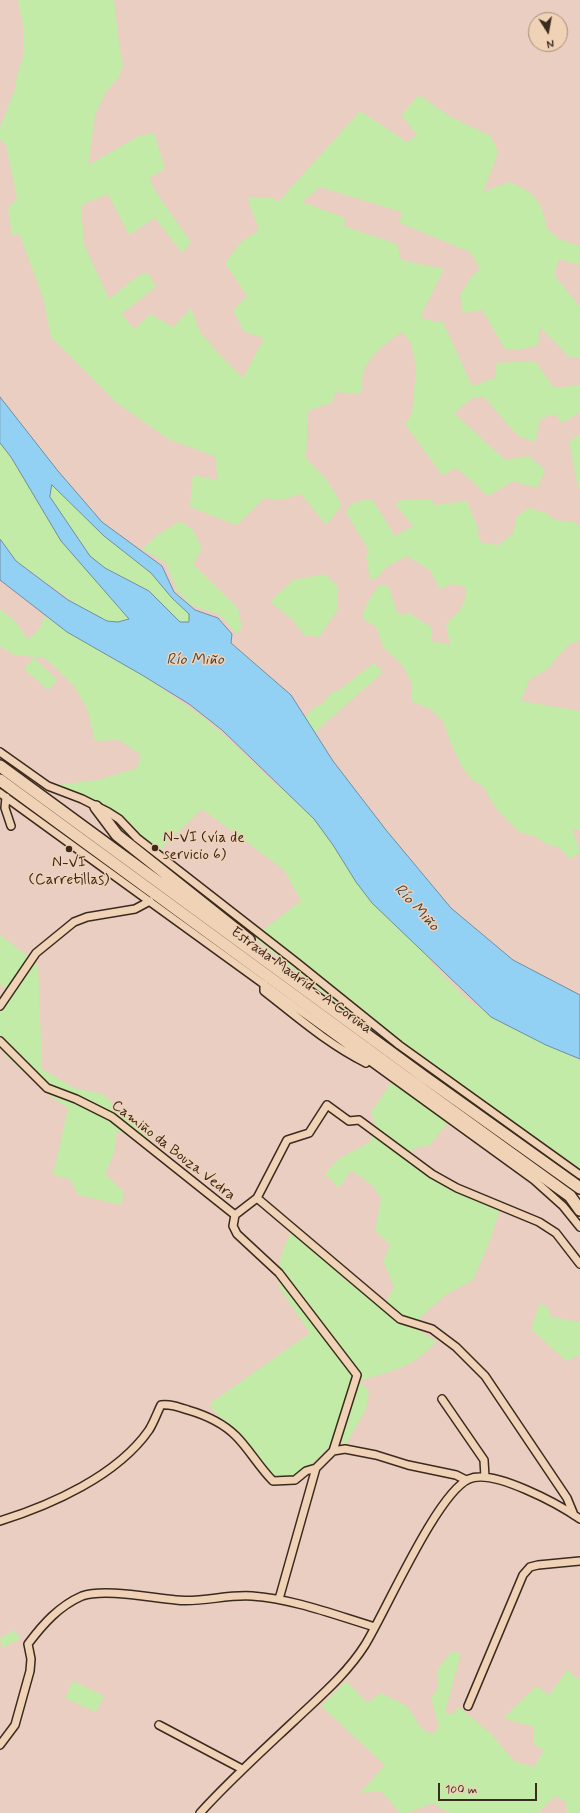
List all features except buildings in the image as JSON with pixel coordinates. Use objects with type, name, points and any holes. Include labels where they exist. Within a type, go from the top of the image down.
[{"type":"highway","name":"Estrada Madrid - A Coruña","points":[[0,766],[580,1188]]},
{"type":"highway","name":"Estrada Madrid - A Coruña","points":[[0,780],[570,1196],[580,1210]]},
{"type":"highway","points":[[96,807],[117,835],[339,1014]]},
{"type":"street","points":[[0,752],[48,786],[119,819],[137,838],[172,867],[296,962],[399,1046],[580,1175]]},
{"type":"street","points":[[3,795],[5,808],[11,826]]},
{"type":"street","points":[[3,795],[534,1180],[558,1201],[580,1227]]},
{"type":"street","points":[[0,1006],[36,953],[74,922],[87,917],[134,909],[150,901]]},
{"type":"street","name":"Camiño da Bouza Vedra","points":[[0,1041],[47,1088],[76,1099],[112,1117],[235,1215],[257,1198],[287,1140],[309,1133],[327,1105],[349,1121],[359,1120],[432,1174],[457,1188],[544,1226],[556,1233],[580,1264]]},
{"type":"street","points":[[257,1198],[400,1319],[432,1329],[456,1347],[486,1376],[568,1498],[577,1517]]},
{"type":"street","points":[[0,1521],[37,1509],[90,1481],[112,1467],[130,1452],[149,1429],[161,1405],[169,1404],[196,1412],[220,1423],[237,1436],[259,1466],[273,1481],[294,1480],[306,1471],[316,1468],[333,1451],[358,1375],[279,1273],[237,1234],[233,1226],[235,1215]]},
{"type":"street","points":[[442,1399],[484,1460],[485,1477]]},
{"type":"street","points":[[333,1451],[345,1448],[376,1455],[408,1465],[456,1475],[466,1480]]},
{"type":"street","points":[[279,1599],[316,1468]]},
{"type":"street","points":[[200,1813],[242,1769],[349,1667],[375,1627],[433,1521],[452,1493],[466,1480],[475,1477],[485,1477],[537,1494],[577,1517]]},
{"type":"street","points":[[468,1706],[523,1575],[530,1567],[538,1565],[580,1561]]},
{"type":"street","points":[[0,1745],[14,1725],[30,1672],[31,1659],[28,1644],[54,1613],[69,1603],[84,1596],[97,1593],[136,1595],[178,1600],[250,1596],[279,1599],[375,1627]]},
{"type":"street","points":[[159,1725],[242,1769]]},
{"type":"green space","points":[[18,0],[114,0],[123,64],[120,75],[105,93],[95,115],[88,165],[139,136],[154,133],[165,169],[149,178],[157,194],[191,242],[182,253],[155,218],[129,235],[108,194],[81,205],[84,245],[109,299],[139,275],[148,273],[156,287],[121,314],[134,329],[150,314],[173,327],[191,308],[200,332],[243,378],[264,338],[244,332],[233,310],[247,296],[225,263],[241,242],[259,230],[247,197],[272,197],[278,202],[360,111],[407,142],[417,135],[401,115],[419,95],[451,117],[491,136],[498,152],[483,192],[509,182],[518,186],[536,199],[545,219],[547,229],[559,239],[580,246],[579,265],[559,259],[554,275],[580,307],[580,358],[569,357],[540,327],[538,345],[522,349],[505,349],[482,310],[463,313],[460,295],[471,277],[480,269],[470,252],[400,223],[401,212],[320,187],[302,202],[345,218],[344,226],[397,244],[401,260],[444,269],[420,317],[432,321],[443,322],[472,386],[496,377],[496,363],[535,361],[554,388],[580,385],[580,412],[562,423],[555,414],[540,419],[535,442],[518,436],[484,397],[472,398],[454,413],[505,460],[529,456],[545,470],[537,488],[513,481],[488,496],[457,468],[442,475],[405,424],[412,414],[416,368],[411,343],[402,332],[385,344],[369,361],[363,373],[362,389],[360,394],[336,392],[332,402],[308,411],[306,458],[326,479],[342,505],[326,525],[301,494],[281,500],[265,498],[236,525],[190,507],[193,475],[217,480],[216,457],[168,439],[117,403],[51,337],[43,298],[19,233],[12,236],[8,209],[17,198],[6,145],[0,139],[0,127],[15,89],[17,74],[23,57],[23,26]]},
{"type":"green space","points":[[580,434],[580,490],[578,488],[569,442]]},
{"type":"green space","points":[[0,443],[105,590],[129,619],[118,622],[107,621],[86,611],[16,561],[0,539]]},
{"type":"green space","points":[[52,485],[104,536],[151,573],[172,598],[189,614],[189,622],[180,622],[149,591],[105,568],[90,556],[50,497]]},
{"type":"green space","points":[[372,499],[395,536],[413,526],[395,504],[402,500],[432,499],[434,505],[467,501],[479,531],[476,535],[479,535],[481,543],[499,545],[513,533],[517,516],[529,508],[546,513],[555,520],[574,522],[580,526],[580,640],[568,645],[547,669],[529,680],[521,701],[580,711],[580,829],[572,829],[580,852],[570,859],[559,847],[548,845],[536,837],[519,832],[494,806],[484,787],[471,779],[462,767],[451,744],[443,721],[430,709],[411,701],[412,684],[403,666],[383,647],[376,627],[362,618],[367,603],[379,585],[388,585],[397,612],[403,615],[409,613],[431,627],[432,641],[450,645],[446,623],[455,616],[461,608],[464,603],[466,593],[466,587],[452,584],[440,589],[430,570],[407,556],[386,567],[378,577],[370,580],[366,555],[369,551],[346,512],[347,509],[355,502]]},
{"type":"green space","points":[[180,521],[193,530],[202,548],[193,564],[238,608],[242,628],[237,634],[220,615],[191,605],[177,591],[166,563],[142,549],[157,535]]},
{"type":"green space","points":[[325,574],[338,587],[338,609],[319,637],[304,635],[292,619],[270,602],[293,580]]},
{"type":"green space","points":[[0,609],[13,619],[28,639],[38,631],[45,616],[64,630],[147,678],[204,718],[236,746],[272,781],[316,819],[358,874],[439,971],[469,1001],[503,1024],[580,1060],[580,1168],[505,1116],[490,1109],[433,1068],[260,932],[301,901],[284,870],[202,809],[159,851],[144,841],[113,810],[88,797],[55,785],[98,780],[137,768],[141,755],[119,740],[95,741],[87,709],[74,686],[44,658],[14,655],[0,646]]},
{"type":"green space","points":[[34,658],[57,680],[48,690],[24,669]]},
{"type":"green space","points":[[374,663],[383,672],[315,732],[304,718],[312,709],[323,703],[331,693],[339,690]]},
{"type":"green space","points":[[109,817],[159,860],[273,947],[375,1031],[508,1129],[580,1178],[580,1182],[366,1027],[197,892],[122,835]]},
{"type":"green space","points":[[0,935],[38,964],[42,1069],[74,1088],[103,1094],[149,1139],[143,1145],[117,1130],[114,1153],[105,1174],[124,1192],[121,1205],[78,1195],[70,1179],[53,1175],[68,1108],[49,1095],[8,1057],[8,1059],[0,1046],[0,997],[7,990],[0,984]]},
{"type":"green space","points":[[393,1080],[449,1121],[429,1146],[417,1147],[403,1157],[436,1179],[501,1206],[489,1243],[473,1280],[445,1295],[411,1326],[436,1341],[428,1350],[410,1363],[391,1371],[359,1381],[369,1391],[366,1409],[346,1444],[336,1439],[306,1470],[286,1480],[266,1476],[209,1404],[310,1333],[279,1287],[278,1270],[283,1249],[291,1232],[322,1259],[340,1259],[335,1271],[383,1307],[394,1287],[383,1261],[390,1245],[375,1231],[381,1198],[372,1185],[351,1170],[339,1188],[325,1174],[338,1159],[370,1142],[375,1123],[371,1112]]},
{"type":"green space","points":[[539,1304],[548,1308],[551,1317],[580,1322],[580,1355],[566,1361],[531,1329]]},
{"type":"green space","points":[[15,1630],[20,1639],[2,1648],[0,1638]]},
{"type":"green space","points":[[451,1652],[461,1653],[445,1712],[452,1715],[459,1707],[491,1734],[514,1761],[534,1767],[544,1750],[533,1744],[534,1727],[503,1718],[536,1686],[549,1695],[568,1669],[576,1679],[580,1676],[580,1813],[567,1813],[566,1802],[555,1796],[538,1813],[449,1813],[433,1803],[407,1813],[400,1813],[381,1791],[360,1793],[385,1765],[321,1706],[346,1681],[367,1703],[381,1693],[407,1706],[421,1728],[432,1735],[439,1726],[431,1698],[438,1688],[438,1669]]},
{"type":"green space","points":[[73,1681],[104,1696],[96,1712],[65,1698]]},
{"type":"water","name":"Río Miño","points":[[0,397],[58,471],[102,522],[162,566],[174,592],[195,610],[218,618],[232,634],[231,643],[291,695],[333,761],[386,830],[451,908],[513,960],[580,995],[580,1059],[546,1045],[491,1017],[372,903],[356,882],[333,845],[314,819],[222,730],[189,704],[67,632],[0,580],[0,539],[16,561],[68,600],[107,621],[118,622],[129,619],[61,541],[11,457],[0,443]],"holes":[[[52,485],[104,536],[151,573],[172,598],[189,614],[189,622],[180,622],[149,591],[105,568],[90,556],[50,497]]]},
{"type":"place","name":"N-VI (vía de servicio 6)","points":[[155,848]]},
{"type":"place","name":"N-VI (Carretillas)","points":[[69,849]]}]
